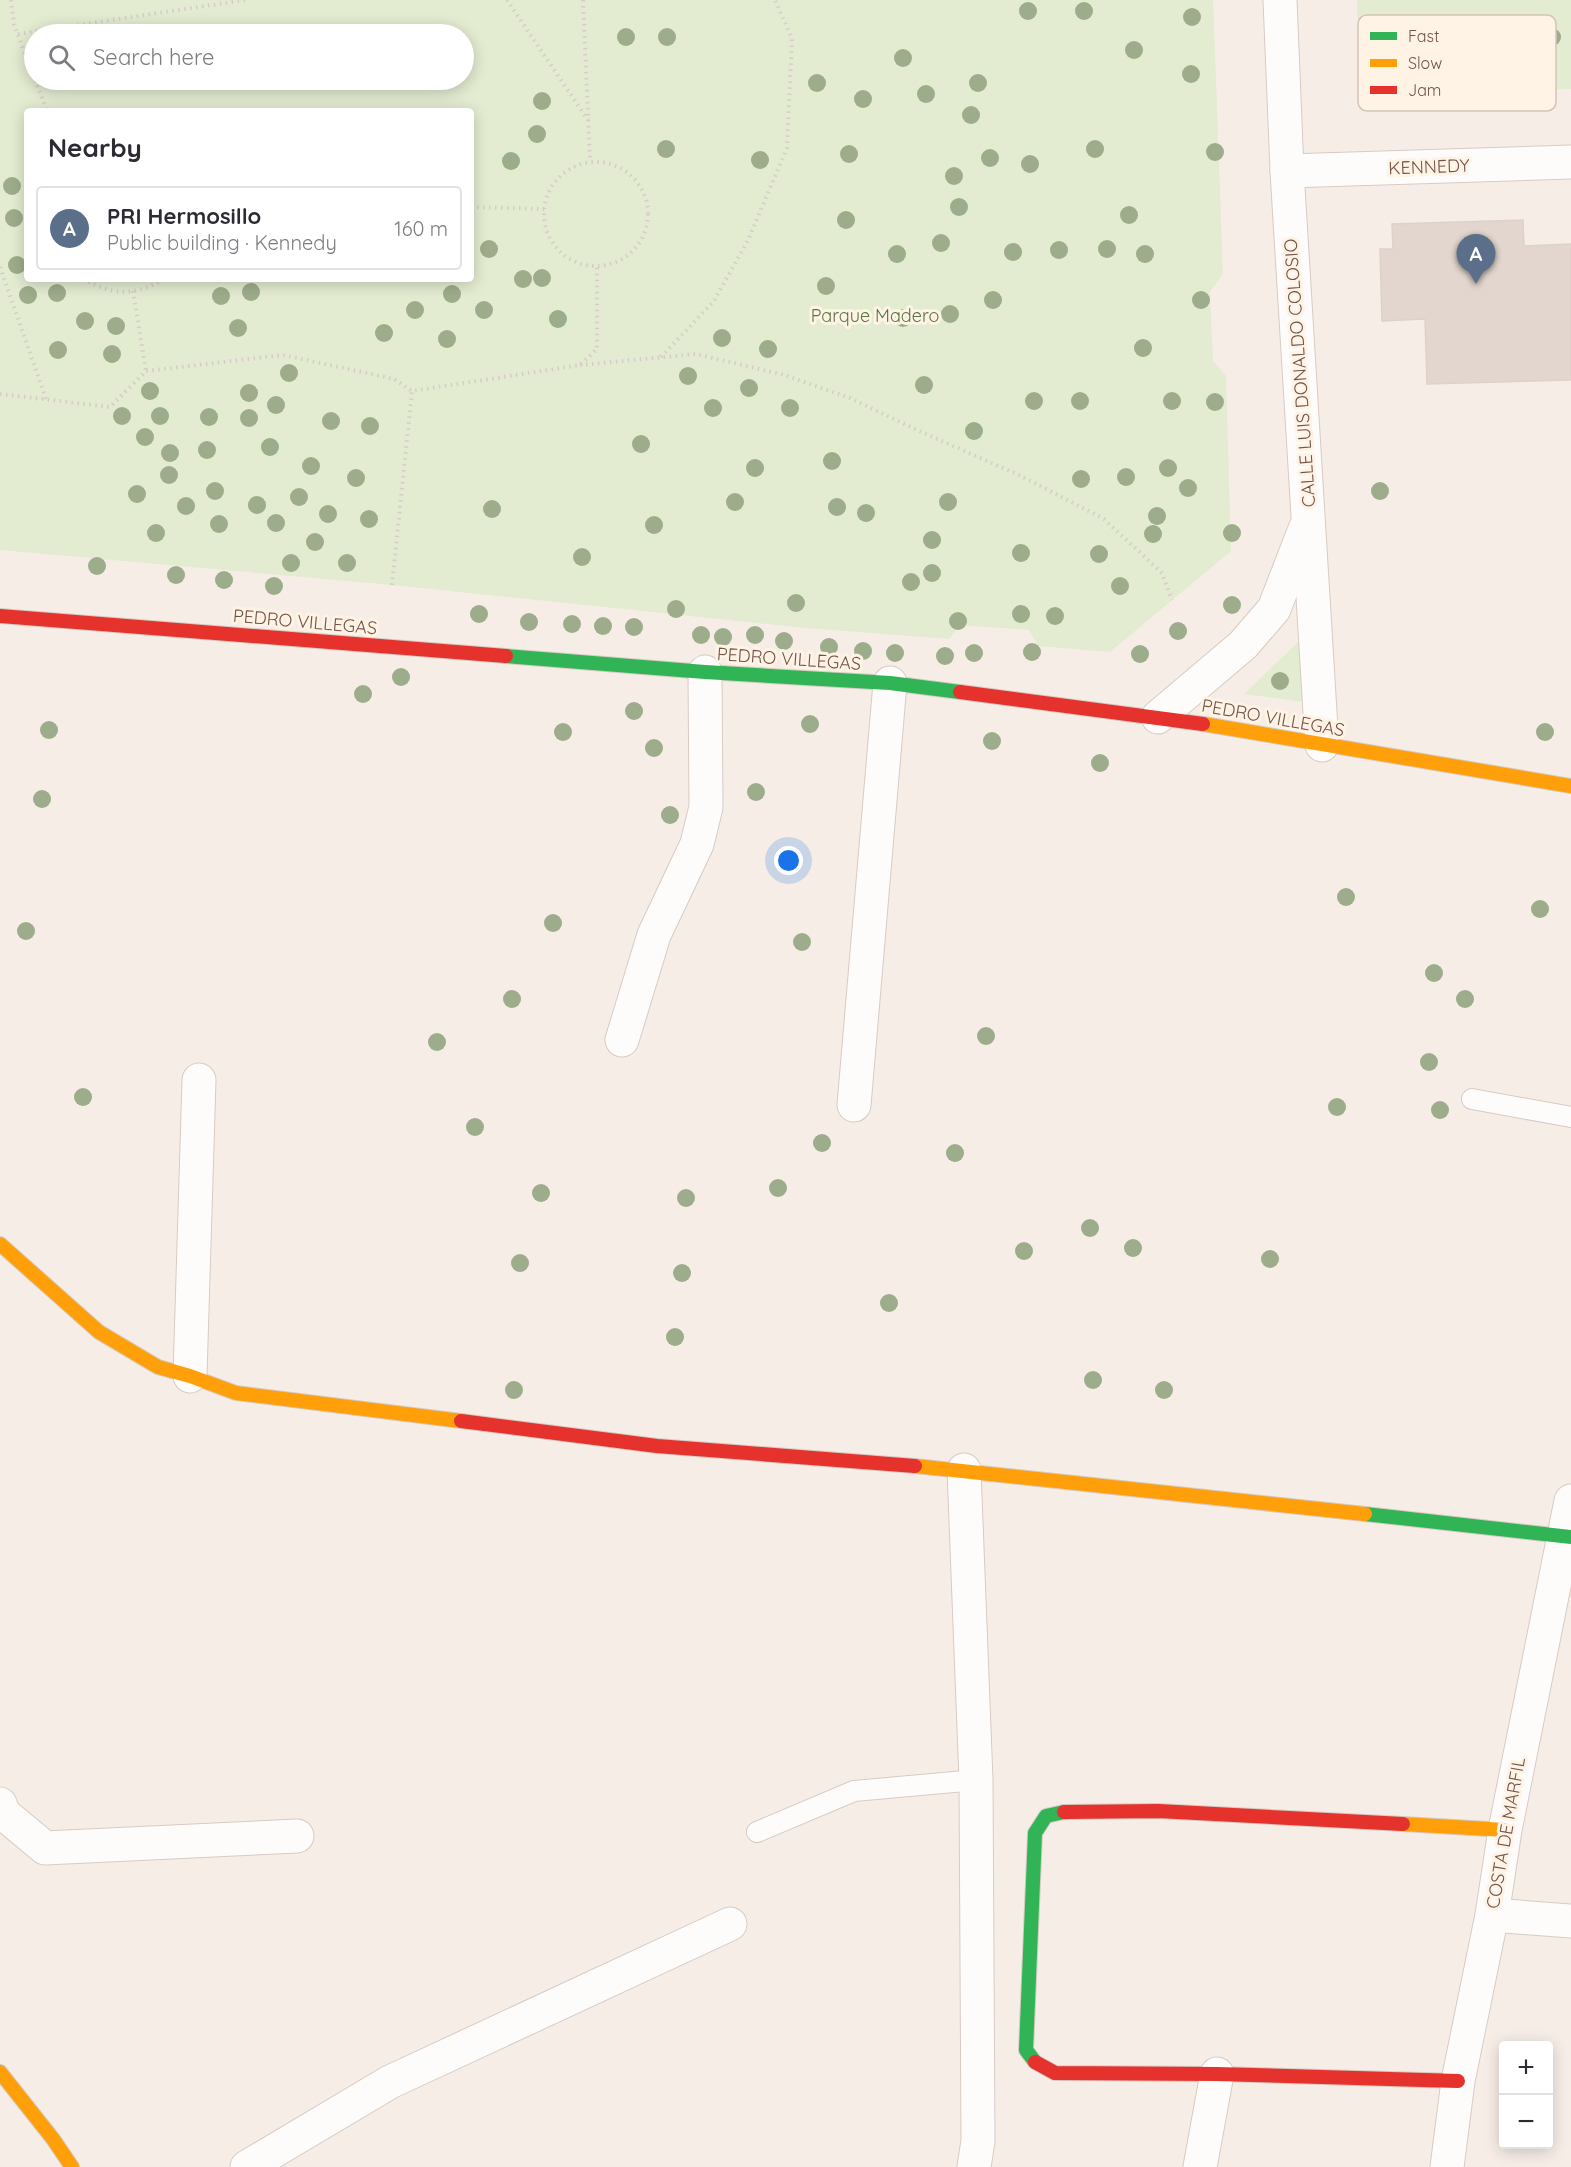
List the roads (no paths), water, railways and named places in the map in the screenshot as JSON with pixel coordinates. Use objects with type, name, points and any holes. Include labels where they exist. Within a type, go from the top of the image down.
[{"type":"street","name":"CALLE LUIS DONALDO COLOSIO","points":[[1280,0],[1287,171],[1322,745]]},
{"type":"street","name":"KENNEDY","points":[[1287,171],[1571,162]]},
{"type":"street","points":[[1158,717],[1244,645],[1274,609],[1309,519]]},
{"type":"street","name":"PEDRO VILLEGAS","points":[[8,617],[705,672],[890,683],[1158,717],[1571,786]]},
{"type":"street","points":[[622,1041],[654,934],[697,844],[706,807],[705,672]]},
{"type":"street","points":[[854,1105],[890,683]]},
{"type":"street","points":[[190,1376],[199,1080]]},
{"type":"street","points":[[0,1244],[99,1332],[158,1367],[236,1393],[657,1446],[964,1470],[1568,1537]]},
{"type":"street","points":[[964,1470],[976,1780],[978,2140],[974,2167]]},
{"type":"street","name":"COSTA DE MARFIL","points":[[1447,2167],[1458,2081],[1492,1915],[1505,1830],[1568,1537],[1571,1501]]},
{"type":"street","points":[[0,1804],[4,1814],[45,1848],[297,1836]]},
{"type":"street","points":[[1458,2081],[1217,2074],[1055,2073],[1036,2065],[1026,2050],[1035,1833],[1046,1816],[1068,1811],[1158,1811],[1505,1830]]},
{"type":"street","points":[[1492,1915],[1571,1921]]},
{"type":"street","points":[[247,2167],[390,2082],[730,1924]]},
{"type":"street","points":[[0,2072],[72,2167]]},
{"type":"street","points":[[1200,2167],[1217,2074]]},
{"type":"lane","points":[[0,632],[8,617]]},
{"type":"lane","points":[[1472,1099],[1571,1117]]},
{"type":"lane","points":[[757,1832],[854,1791],[976,1780]]},
{"type":"place","name":"PRI Hermosillo","points":[[1476,284]]},
{"type":"park label","name":"Parque Madero","points":[[875,316]]}]
